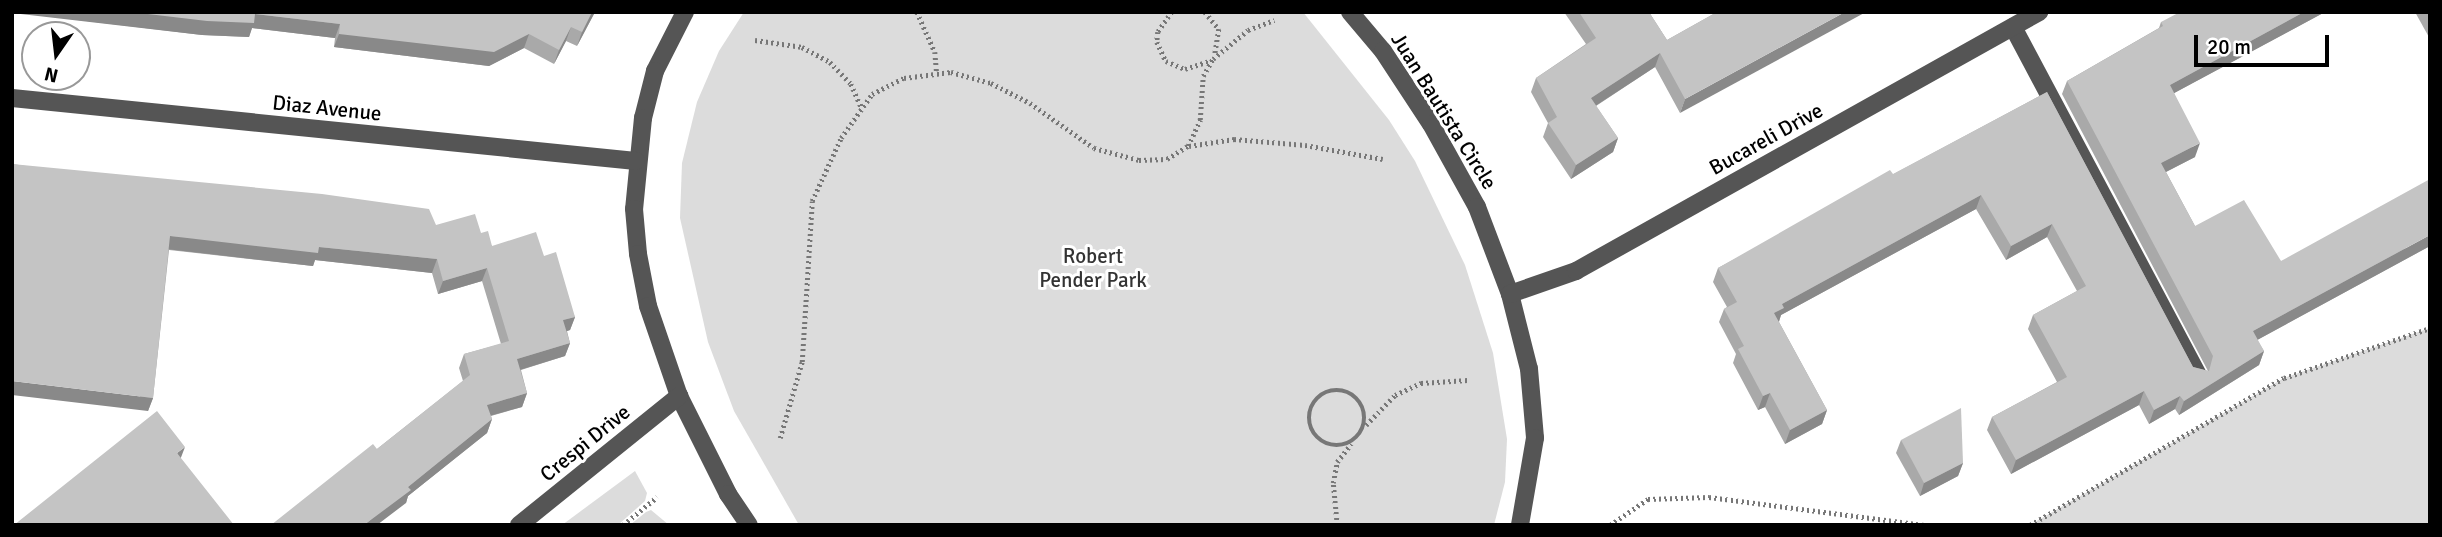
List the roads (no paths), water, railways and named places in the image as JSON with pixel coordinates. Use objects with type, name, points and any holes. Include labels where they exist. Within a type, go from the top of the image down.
[{"type":"street","points":[[685,12],[655,71],[636,162],[634,209],[638,254],[648,306],[679,396],[728,494],[749,525]]},
{"type":"street","name":"Juan Bautista Circle","points":[[1350,12],[1383,51],[1437,136],[1477,207],[1510,294],[1529,369],[1535,438],[1520,525]]},
{"type":"street","name":"Bucareli Drive","points":[[1510,294],[1576,271],[2039,12]]},
{"type":"street","points":[[2013,27],[2198,375]]},
{"type":"street","name":"Diaz Avenue","points":[[12,98],[636,162]]},
{"type":"street","name":"Crespi Drive","points":[[519,525],[679,396]]},
{"type":"park label","name":"Robert Pender Park","points":[[1093,268]]}]
